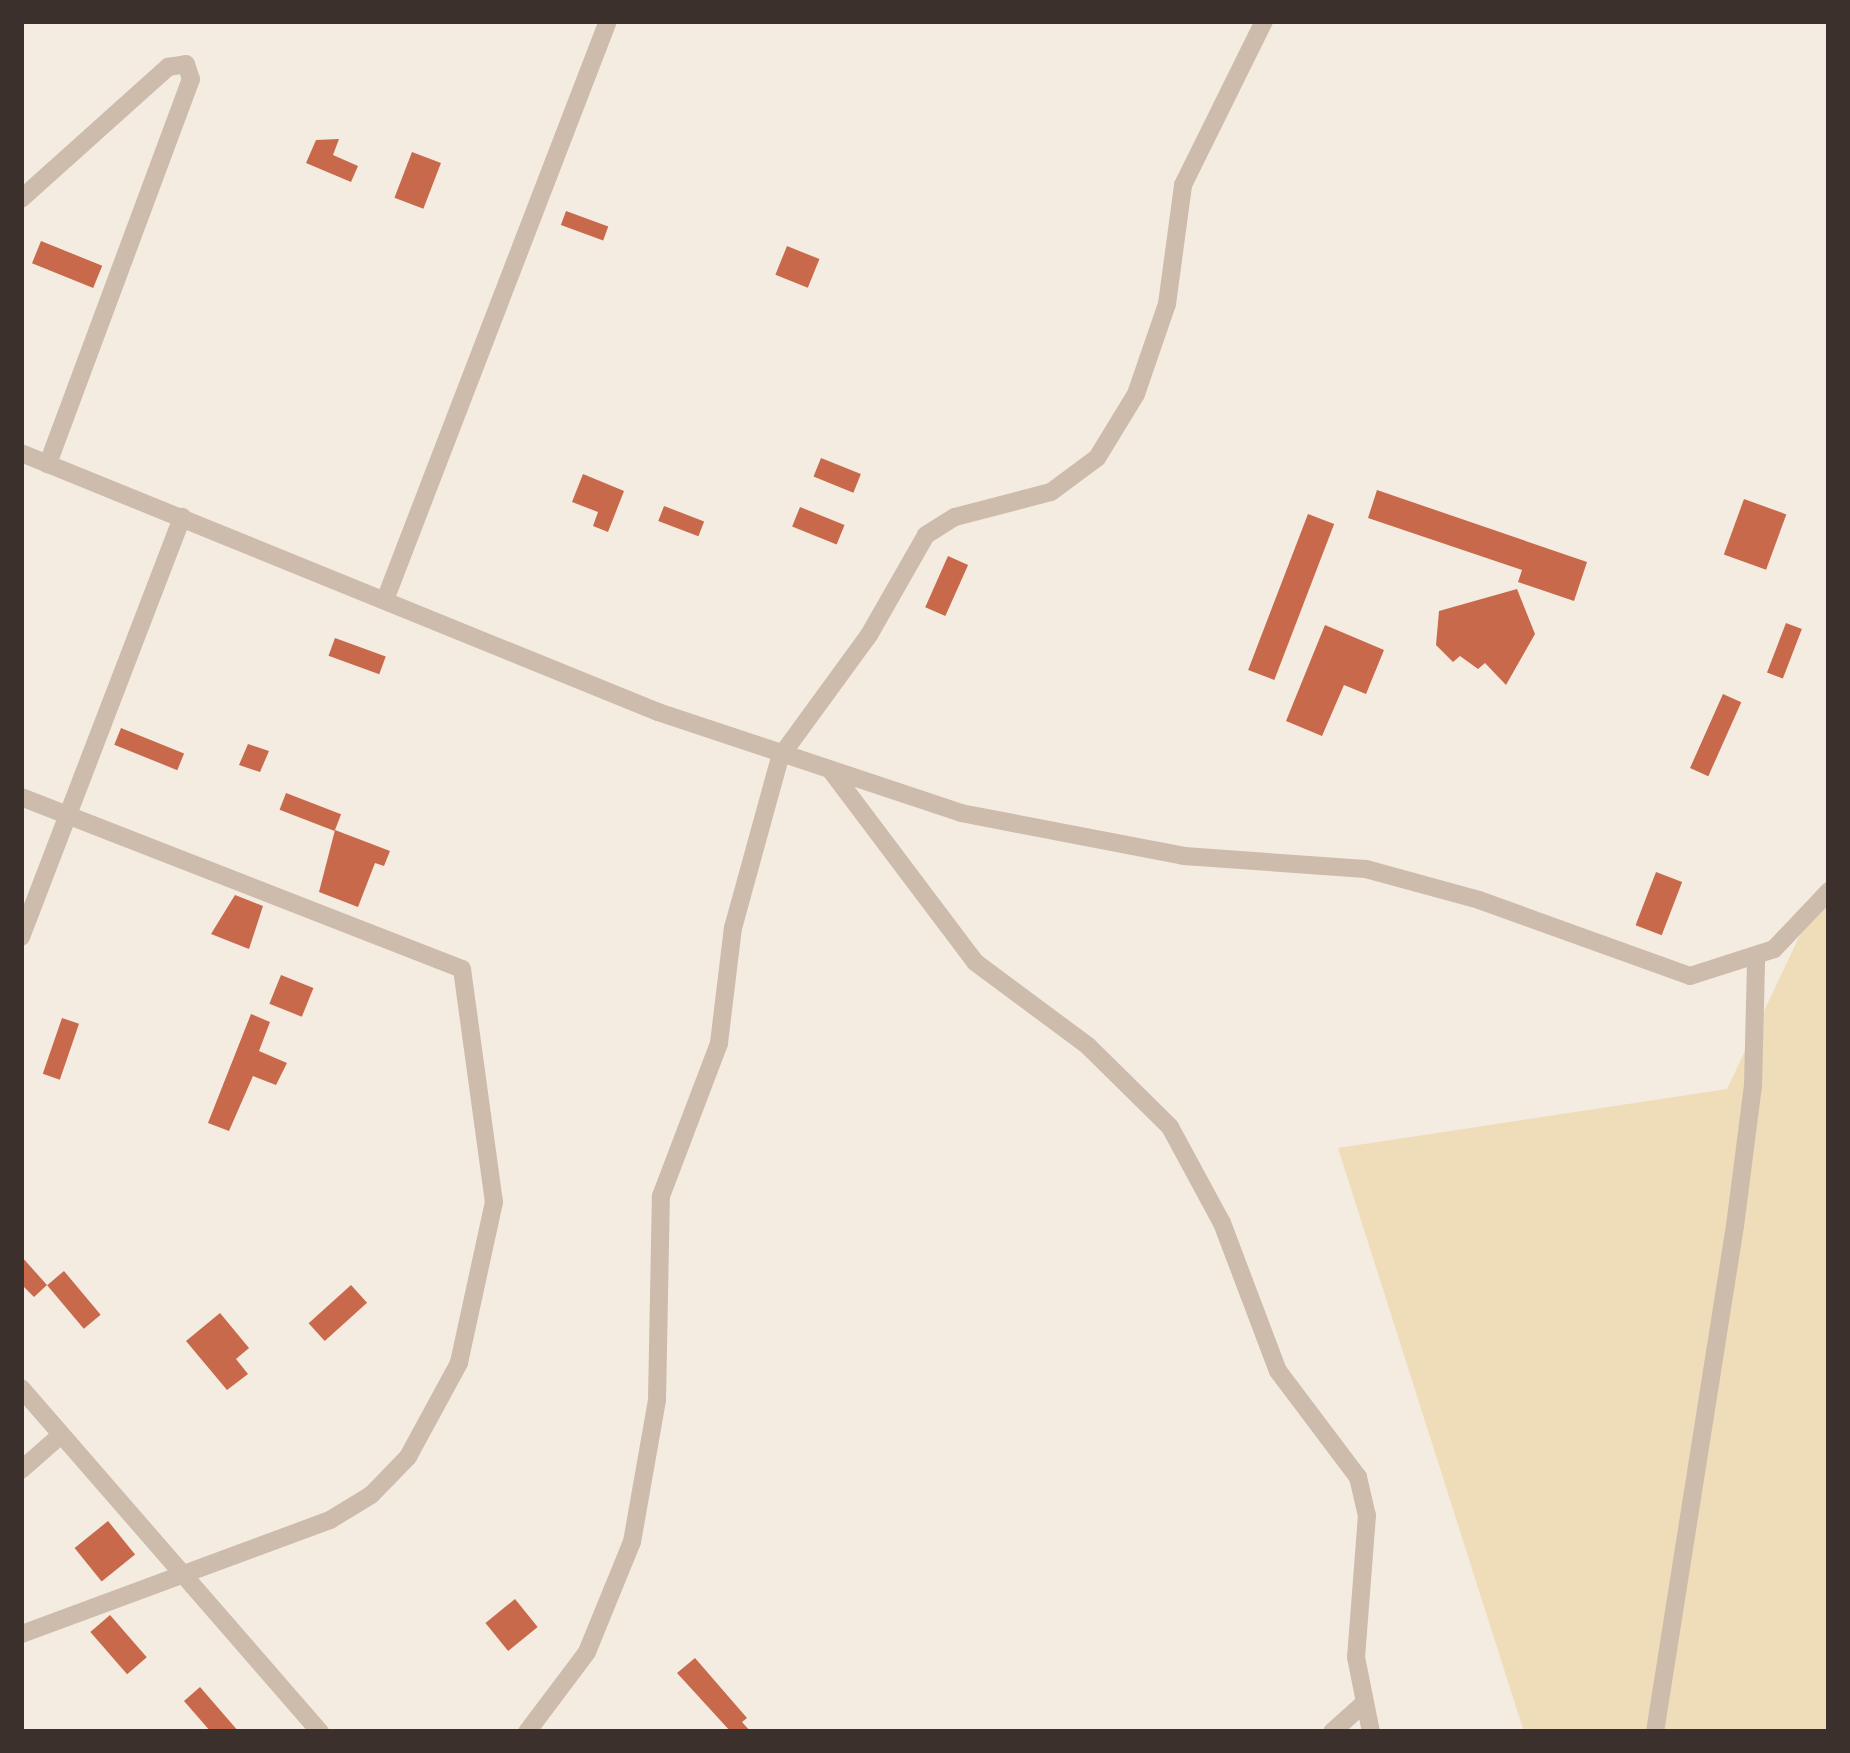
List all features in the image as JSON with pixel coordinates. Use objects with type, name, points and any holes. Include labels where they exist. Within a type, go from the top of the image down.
[{"type":"street","points":[[385,600],[608,21]]},
{"type":"street","points":[[527,1732],[587,1652],[632,1542],[657,1400],[661,1196],[719,1043],[733,928],[780,757],[869,635],[926,535],[955,518],[1051,492],[1097,458],[1136,394],[1166,304],[1183,185],[1264,21]]},
{"type":"street","points":[[21,200],[169,67],[186,64],[190,79],[48,464]]},
{"type":"street","points":[[21,453],[780,757],[961,812],[1099,842],[1366,869],[1479,899],[1690,976],[1756,960],[1829,891]]},
{"type":"street","points":[[21,937],[182,517]]},
{"type":"street","points":[[832,772],[975,962],[1088,1046],[1170,1127],[1222,1222],[1278,1371],[1358,1478],[1367,1516],[1354,1616],[1362,1706],[1372,1732]]},
{"type":"street","points":[[21,797],[462,969],[473,1020],[494,1202],[459,1363],[408,1457],[371,1495],[330,1520],[21,1634]]},
{"type":"street","points":[[1655,1732],[1735,1226],[1753,1086],[1756,960]]},
{"type":"street","points":[[21,1388],[320,1732]]},
{"type":"street","points":[[21,1470],[61,1435]]},
{"type":"street","points":[[1332,1732],[1362,1706]]},
{"type":"sand","points":[[1829,874],[1829,1732],[1524,1732],[1338,1148],[1727,1089]]},
{"type":"building","points":[[339,139],[333,155],[358,166],[351,182],[306,163],[316,140]]},
{"type":"building","points":[[412,152],[441,163],[423,209],[394,198]]},
{"type":"building","points":[[566,211],[608,226],[603,240],[561,225]]},
{"type":"building","points":[[41,241],[102,266],[93,288],[32,263]]},
{"type":"building","points":[[787,246],[819,259],[808,288],[775,275]]},
{"type":"building","points":[[821,458],[861,474],[853,493],[814,477]]},
{"type":"building","points":[[583,474],[624,491],[608,532],[593,526],[598,512],[572,502]]},
{"type":"building","points":[[1377,490],[1587,562],[1574,601],[1518,582],[1522,570],[1368,518]]},
{"type":"building","points":[[1744,499],[1786,514],[1766,570],[1724,554]]},
{"type":"building","points":[[664,506],[704,521],[698,536],[658,521]]},
{"type":"building","points":[[800,507],[845,525],[837,544],[792,526]]},
{"type":"building","points":[[1308,514],[1334,524],[1274,680],[1248,670]]},
{"type":"building","points":[[948,556],[968,565],[945,616],[925,607]]},
{"type":"building","points":[[1517,589],[1535,634],[1506,685],[1485,663],[1478,669],[1460,656],[1453,662],[1436,645],[1439,611]]},
{"type":"building","points":[[1786,623],[1802,629],[1783,679],[1767,672]]},
{"type":"building","points":[[1325,625],[1384,650],[1366,694],[1344,685],[1322,736],[1286,721]]},
{"type":"building","points":[[335,638],[386,656],[379,674],[329,656]]},
{"type":"building","points":[[1723,694],[1741,702],[1708,776],[1690,768]]},
{"type":"building","points":[[121,728],[184,753],[177,770],[114,745]]},
{"type":"building","points":[[248,744],[269,751],[260,772],[239,765]]},
{"type":"building","points":[[286,793],[341,814],[335,831],[280,810]]},
{"type":"building","points":[[335,830],[390,851],[384,866],[375,863],[358,907],[319,892]]},
{"type":"building","points":[[1656,872],[1682,882],[1662,935],[1636,925]]},
{"type":"building","points":[[235,895],[263,906],[249,949],[211,934]]},
{"type":"building","points":[[281,975],[313,988],[302,1017],[269,1004]]},
{"type":"building","points":[[251,1014],[270,1022],[259,1051],[287,1063],[276,1085],[253,1076],[229,1131],[208,1123]]},
{"type":"building","points":[[62,1018],[79,1024],[60,1080],[43,1074]]},
{"type":"building","points":[[21,1256],[47,1285],[34,1297],[21,1284]]},
{"type":"building","points":[[64,1271],[101,1315],[84,1329],[47,1285]]},
{"type":"building","points":[[351,1285],[367,1303],[325,1341],[309,1323]]},
{"type":"building","points":[[220,1313],[249,1348],[236,1359],[248,1374],[227,1390],[186,1341]]},
{"type":"building","points":[[108,1521],[135,1554],[102,1581],[75,1548]]},
{"type":"building","points":[[515,1599],[538,1627],[508,1651],[485,1623]]},
{"type":"building","points":[[110,1615],[147,1657],[127,1674],[90,1632]]},
{"type":"building","points":[[695,1658],[747,1718],[742,1722],[751,1732],[731,1732],[677,1673]]},
{"type":"building","points":[[200,1687],[239,1732],[211,1732],[184,1701]]}]
